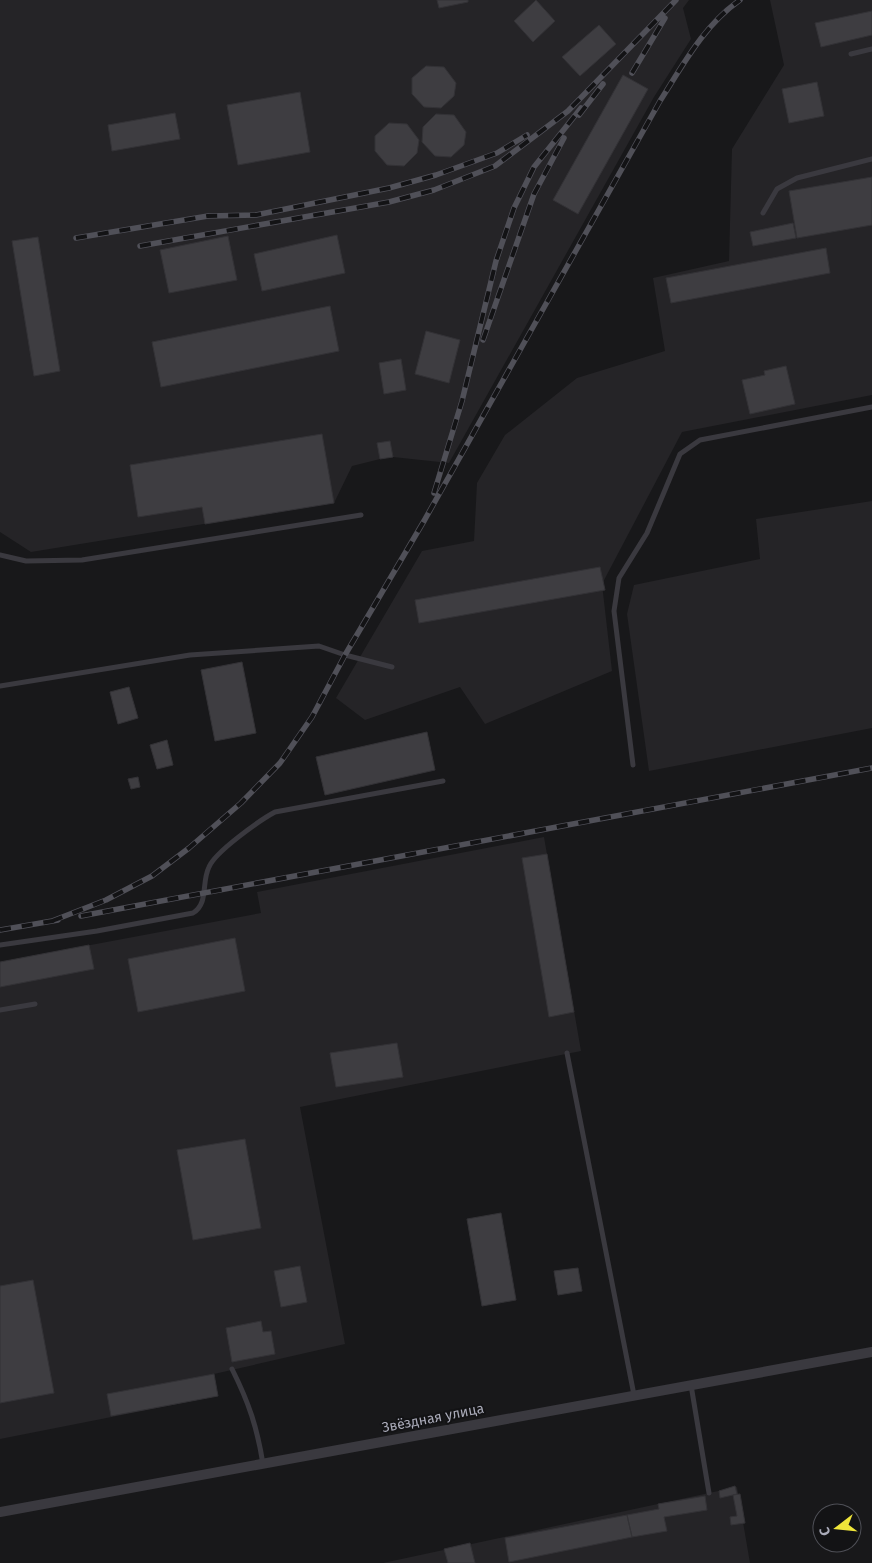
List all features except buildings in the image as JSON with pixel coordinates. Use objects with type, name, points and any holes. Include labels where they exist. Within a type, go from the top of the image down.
[{"type":"street","name":"Звёздная улица","points":[[0,1512],[872,1352]]},
{"type":"lane","points":[[851,54],[872,49]]},
{"type":"lane","points":[[763,213],[777,189],[797,178],[872,159]]},
{"type":"lane","points":[[633,765],[614,611],[619,578],[647,533],[680,454],[700,440],[872,407]]},
{"type":"lane","points":[[0,555],[26,562],[82,560],[361,515]]},
{"type":"lane","points":[[0,686],[190,655],[319,646],[392,667]]},
{"type":"lane","points":[[0,945],[97,931],[193,913],[200,909],[203,902],[209,866],[219,854],[274,812],[443,781]]},
{"type":"lane","points":[[0,1010],[35,1004]]},
{"type":"lane","points":[[567,1053],[634,1395]]},
{"type":"lane","points":[[232,1369],[246,1398],[258,1431],[263,1464]]},
{"type":"lane","points":[[690,1384],[709,1493]]},
{"type":"shaded area","points":[[0,0],[689,0],[683,8],[691,39],[654,97],[449,463],[393,457],[380,459],[352,466],[334,503],[31,552],[0,532]]},
{"type":"shaded area","points":[[770,0],[872,0],[872,395],[682,432],[602,584],[612,671],[485,724],[460,687],[365,720],[336,698],[422,551],[474,541],[477,483],[505,435],[577,378],[665,351],[653,278],[729,261],[732,149],[784,65]]},
{"type":"shaded area","points":[[872,501],[872,728],[649,771],[627,614],[634,585],[760,559],[756,519]]},
{"type":"shaded area","points":[[544,837],[581,1051],[300,1107],[345,1344],[214,1374],[218,1396],[0,1439],[0,962],[261,913],[257,892]]},
{"type":"shaded area","points":[[737,1487],[750,1563],[383,1563]]},
{"type":"railway","points":[[140,246],[389,202],[434,190],[495,166],[568,111],[676,0]]},
{"type":"railway","points":[[52,921],[106,900],[152,876],[189,848],[241,803],[280,763],[312,717],[345,655],[424,521],[660,101],[705,33],[727,10],[740,0]]},
{"type":"railway","points":[[632,73],[665,18]]},
{"type":"railway","points":[[579,115],[603,84]]},
{"type":"railway","points":[[434,493],[462,401],[496,261],[514,208],[534,167],[581,108]]},
{"type":"railway","points":[[76,238],[208,216],[256,215],[389,188],[436,175],[497,153],[527,135]]},
{"type":"railway","points":[[483,340],[534,194],[564,138]]},
{"type":"railway","points":[[81,916],[872,768]]},
{"type":"railway","points":[[0,930],[58,920]]}]
